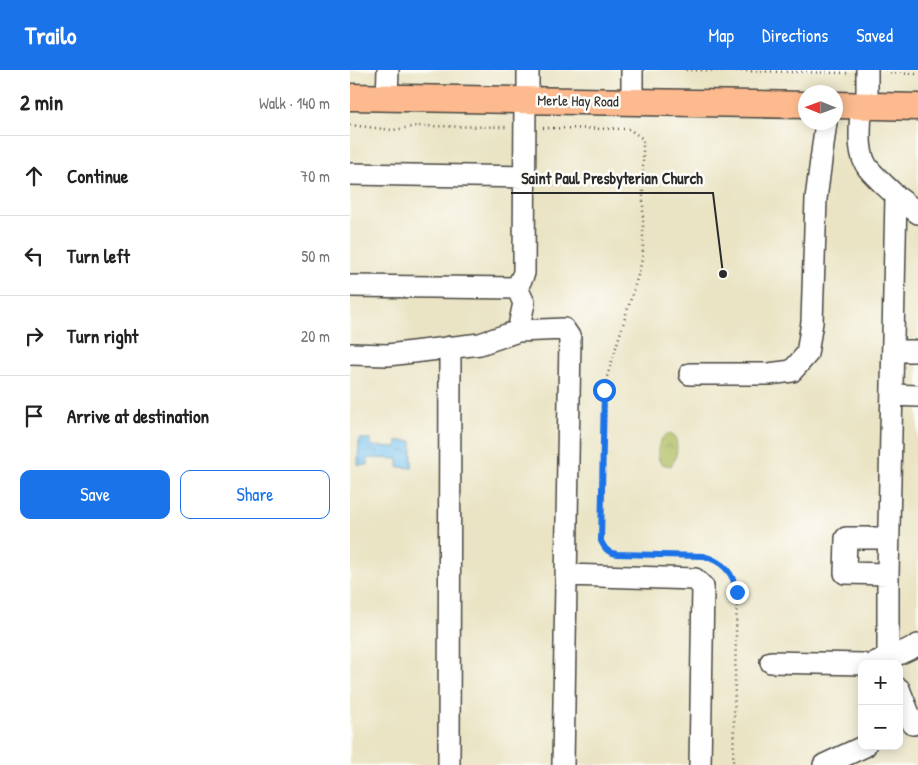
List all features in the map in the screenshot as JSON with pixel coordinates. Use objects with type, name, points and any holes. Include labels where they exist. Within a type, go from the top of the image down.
[{"type":"main road","name":"Merle Hay Road","points":[[350,97],[798,105]]},
{"type":"main road","points":[[854,106],[918,107]]},
{"type":"street","points":[[387,98],[388,70]]},
{"type":"street","points":[[518,331],[524,304],[517,288],[524,273],[525,128],[528,70]]},
{"type":"street","points":[[632,70],[632,102]]},
{"type":"street","points":[[867,72],[854,106],[863,158],[867,167],[896,196],[918,213]]},
{"type":"street","points":[[690,374],[769,374],[792,371],[807,354],[812,322],[816,200],[825,130]]},
{"type":"street","points":[[350,174],[525,177]]},
{"type":"street","points":[[882,660],[888,574],[896,196]]},
{"type":"street","points":[[350,286],[517,288]]},
{"type":"street","points":[[350,354],[388,354],[480,344],[518,331],[564,329],[570,338],[563,765]]},
{"type":"street","points":[[449,765],[450,347]]},
{"type":"street","points":[[892,351],[918,351]]},
{"type":"street","points":[[892,395],[918,396]]},
{"type":"street","points":[[888,574],[845,573],[846,538],[889,538]]},
{"type":"street","points":[[567,575],[695,579],[703,587],[700,765]]},
{"type":"street","points":[[886,660],[918,646]]},
{"type":"street","points":[[771,662],[858,664]]},
{"type":"street","points":[[903,702],[910,725]]},
{"type":"street","points":[[824,765],[858,749]]},
{"type":"path","points":[[686,70],[918,74]]},
{"type":"path","points":[[350,125],[393,130],[417,126],[629,130],[643,140],[643,255],[606,380],[601,541],[610,553],[704,556],[725,566],[730,572],[737,592],[733,765]]},
{"type":"green space","points":[[667,434],[674,435],[677,447],[675,459],[671,466],[661,464],[658,456],[661,440]]},
{"type":"water","points":[[359,439],[371,439],[371,446],[397,447],[397,441],[412,441],[412,468],[398,467],[398,459],[368,458],[368,465],[358,465]]},
{"type":"place","name":"Saint Paul Presbyterian Church","points":[[723,274]]},
{"type":"route","points":[[604,390],[601,541],[604,548],[610,553],[617,554],[704,556],[725,566],[730,572],[737,592]]}]
